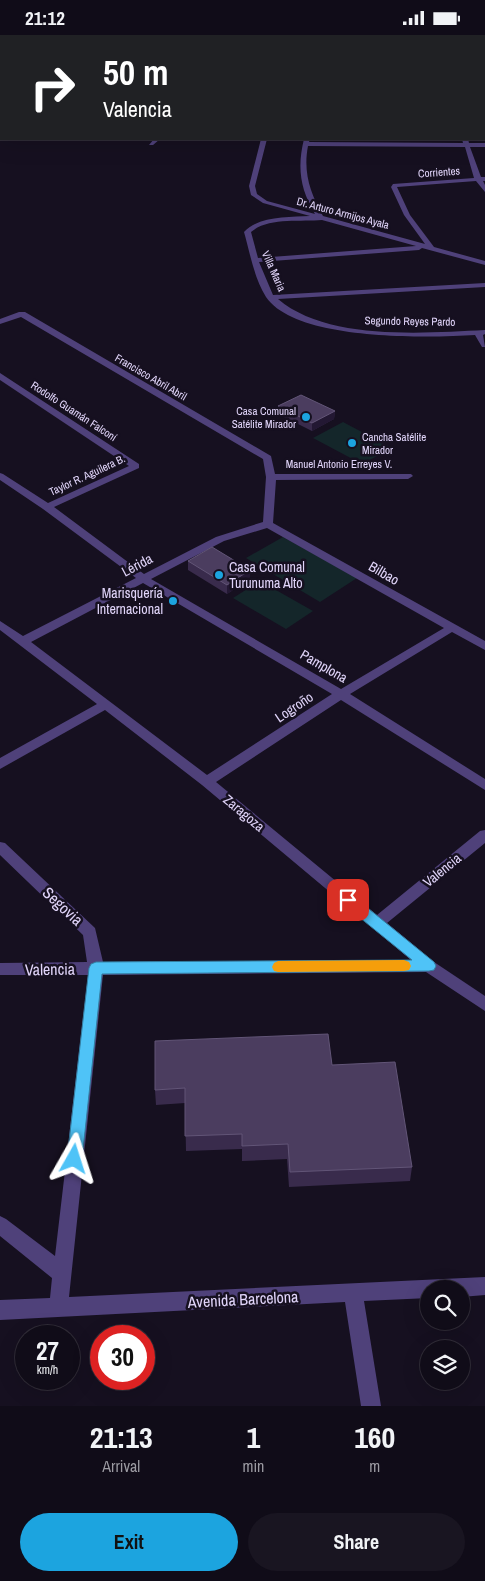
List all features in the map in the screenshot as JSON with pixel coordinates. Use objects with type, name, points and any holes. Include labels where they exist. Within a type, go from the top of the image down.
[{"type":"street","points":[[0,35],[30,35]]},
{"type":"street","points":[[263,35],[270,35]]},
{"type":"street","points":[[151,144],[156,140]]},
{"type":"street","name":"Dr. Arturo Armijos Ayala","points":[[264,140],[252,187],[254,195],[265,202],[485,263]]},
{"type":"street","points":[[321,218],[307,195],[302,175],[306,141],[466,142],[485,145]]},
{"type":"street","points":[[466,142],[485,190]]},
{"type":"street","name":"Corrientes","points":[[431,247],[407,215],[394,187],[395,185],[482,179]]},
{"type":"street","name":"Villa Maria","points":[[306,319],[286,311],[270,297],[255,260],[247,232],[250,227],[260,224],[321,218]]},
{"type":"street","points":[[255,260],[431,247]]},
{"type":"street","points":[[270,297],[485,285]]},
{"type":"street","name":"Francisco Abril Abril","points":[[0,322],[22,314],[268,458],[271,477]]},
{"type":"street","name":"Segundo Reyes Pardo","points":[[306,319],[345,330],[380,334],[482,332]]},
{"type":"street","points":[[482,332],[485,345]]},
{"type":"street","name":"Rodolfo Guamán Falconí","points":[[0,376],[136,466]]},
{"type":"street","name":"Taylor R. Aguilera B.","points":[[47,507],[136,466]]},
{"type":"street","name":"Pamplona","points":[[0,476],[47,507],[144,579],[341,694],[485,785]]},
{"type":"street","name":"Manuel Antonio Erreyes V.","points":[[271,477],[408,476]]},
{"type":"street","points":[[268,524],[271,477]]},
{"type":"street","name":"Lérida","points":[[23,641],[220,539],[268,524]]},
{"type":"street","name":"Bilbao","points":[[268,524],[485,646]]},
{"type":"street","name":"Zaragoza","points":[[0,624],[207,782],[429,966],[485,1004]]},
{"type":"street","name":"Logroño","points":[[207,782],[341,694],[451,628]]},
{"type":"street","points":[[0,764],[106,704]]},
{"type":"street","name":"Valencia","points":[[376,924],[485,835]]},
{"type":"street","name":"Segovia","points":[[0,847],[90,932],[96,968],[58,1308]]},
{"type":"street","name":"Valencia","points":[[0,969],[429,966]]},
{"type":"street","points":[[0,1225],[62,1273]]},
{"type":"street","name":"Avenida Barcelona","points":[[0,1310],[485,1286]]},
{"type":"street","points":[[353,1293],[371,1406]]},
{"type":"shaded area","name":"Cancha Satélite Mirador","points":[[343,422],[392,448],[362,464],[313,438]]},
{"type":"shaded area","points":[[283,537],[357,578],[320,602],[246,558]]},
{"type":"shaded area","points":[[260,581],[313,611],[286,629],[233,598]]},
{"type":"building","points":[[301,395],[335,411],[312,423],[278,406]]},
{"type":"building","points":[[212,547],[250,570],[227,585],[188,561]]},
{"type":"building","points":[[328,1034],[332,1065],[395,1062],[412,1167],[290,1172],[288,1144],[242,1146],[242,1134],[185,1136],[185,1088],[155,1090],[155,1041]]},
{"type":"slow traffic","points":[[278,967],[404,966]]},
{"type":"place","name":"Casa Comunal Satélite Mirador","points":[[306,417]]},
{"type":"place","name":"Cancha Satélite Mirador","points":[[352,443]]},
{"type":"place","name":"Casa Comunal Turunuma Alto","points":[[219,575]]},
{"type":"place","name":"Marisquería Internacional","points":[[173,601]]},
{"type":"route","points":[[74,1159],[96,968],[429,966],[348,900]]}]
